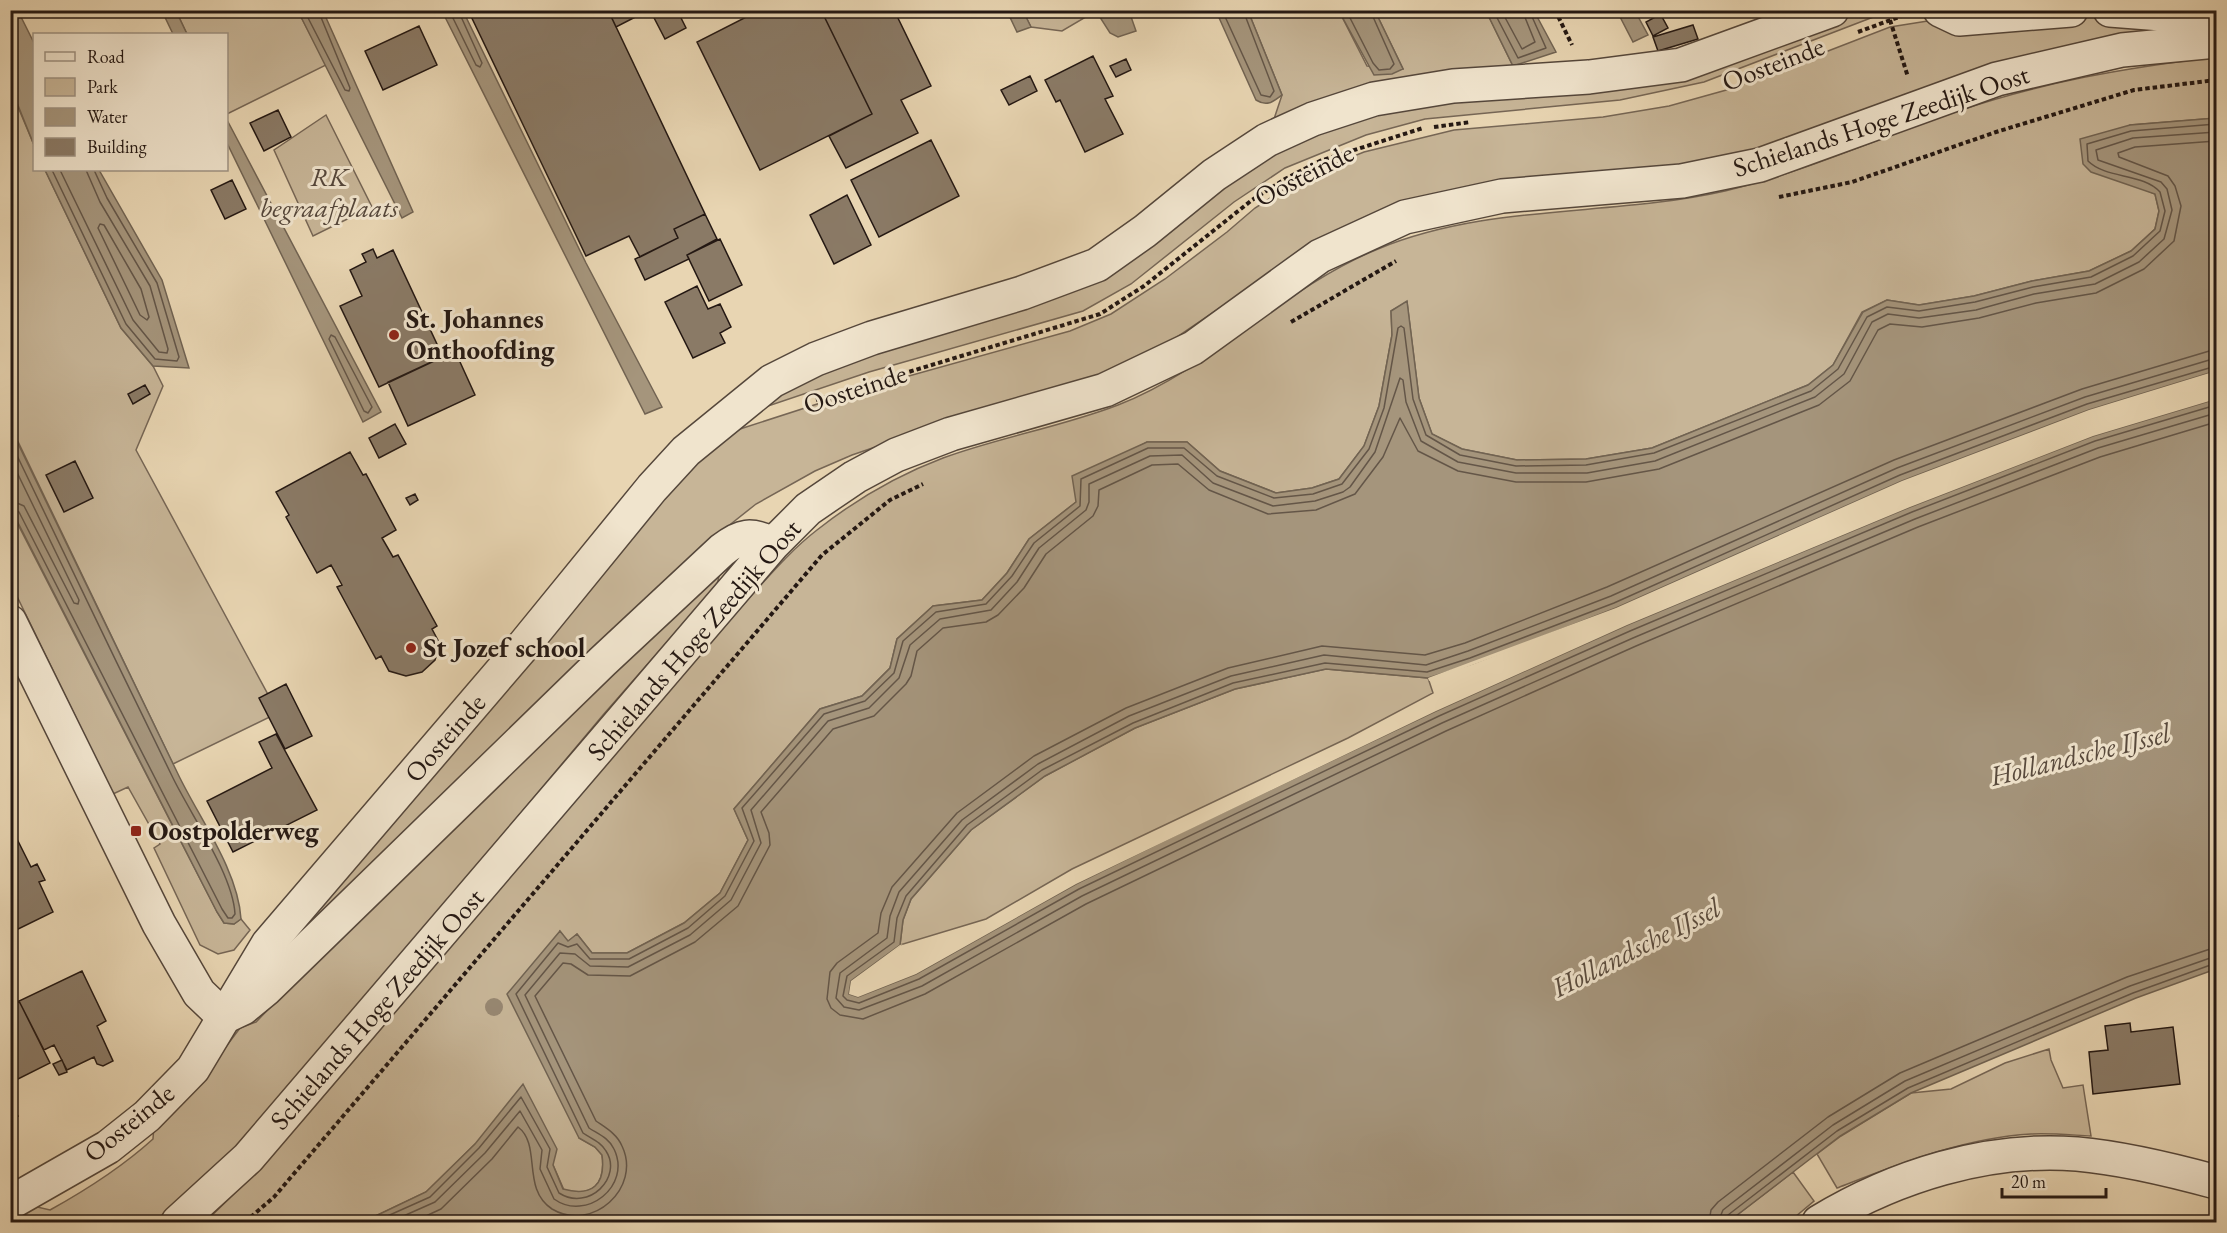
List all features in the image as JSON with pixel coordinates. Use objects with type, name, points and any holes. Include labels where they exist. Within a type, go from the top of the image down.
[{"type":"street","points":[[1940,10],[1959,20],[2071,10]]},
{"type":"street","points":[[2110,10],[2200,16],[2207,21],[2216,41]]},
{"type":"street","name":"Oosteinde","points":[[10,1203],[108,1147],[147,1116],[193,1068],[268,944],[524,645],[652,488],[686,451],[772,381],[816,359],[872,338],[1022,293],[1097,265],[1145,231],[1214,175],[1267,140],[1313,118],[1374,99],[1453,86],[1589,77],[1681,65],[1840,23]]},
{"type":"street","name":"Schielands Hoge Zeedijk Oost","points":[[178,1222],[256,1149],[773,544],[808,510],[855,477],[896,455],[951,434],[1105,390],[1193,348],[1320,256],[1405,217],[1502,196],[1682,181],[1760,165],[1997,79],[2122,50],[2216,41]]},
{"type":"street","name":"Oosteinde","points":[[224,1017],[243,1008],[266,989],[594,670],[722,550],[737,538],[746,535],[758,536],[773,544]]},
{"type":"street","points":[[10,622],[159,924],[200,993],[224,1017]]},
{"type":"street","points":[[1819,1222],[1911,1176],[2023,1154],[2101,1157],[2217,1182]]},
{"type":"path","name":"Oosteinde","points":[[1840,23],[1890,20],[1916,10]]},
{"type":"path","points":[[1890,20],[1910,84]]},
{"type":"path","points":[[1771,198],[1852,182],[1996,132],[2134,90],[2217,80]]},
{"type":"path","name":"Oosteinde","points":[[806,404],[1100,314],[1144,286],[1252,200],[1320,161],[1423,128],[1483,121]]},
{"type":"path","points":[[1281,328],[1402,258]]},
{"type":"path","points":[[245,1222],[274,1197],[822,555],[890,500],[931,480]]},
{"type":"green space","points":[[176,11],[298,11],[326,65],[228,114],[228,33],[187,33]]},
{"type":"green space","points":[[1023,11],[1096,11],[1062,31],[1031,27]]},
{"type":"green space","points":[[1248,11],[1339,11],[1367,66],[1403,69],[1375,11],[1486,11],[1513,66],[1273,122],[1282,95]]},
{"type":"green space","points":[[1853,11],[1889,11],[1704,82],[1620,100],[1425,119],[1366,135],[1285,168],[1234,202],[1131,284],[1083,311],[869,372],[762,408],[782,389],[897,341],[1088,286],[1118,270],[1271,151],[1363,113],[1686,76]]},
{"type":"green space","points":[[2115,16],[2184,24],[1776,146],[1676,169],[1547,179],[1233,299],[1165,345],[1087,382],[934,427],[852,455],[815,471],[756,504],[722,531],[462,776],[284,952],[281,948],[660,498],[719,439],[740,429],[873,386],[1070,331],[1111,314],[1165,279],[1255,208],[1289,186],[1324,168],[1364,152],[1454,130],[1603,117],[1669,106],[1730,89],[1890,27],[1934,20]]},
{"type":"green space","points":[[2216,57],[2216,118],[2130,125],[2130,183],[2155,194],[2159,211],[2155,229],[2131,251],[2089,271],[2032,281],[1974,296],[1919,305],[1887,300],[1862,312],[1833,365],[1808,385],[1652,448],[1586,459],[1517,460],[1462,449],[1432,434],[1419,398],[1407,302],[1391,311],[1392,335],[1379,406],[1364,446],[1339,479],[1312,488],[1276,493],[1220,471],[1187,442],[1147,442],[1120,457],[1076,502],[1029,539],[1007,573],[982,600],[933,606],[897,639],[890,668],[862,696],[820,709],[734,809],[748,840],[720,893],[684,923],[627,953],[592,953],[577,934],[568,942],[560,932],[579,1138],[595,1147],[602,1155],[602,1174],[595,1186],[582,1192],[564,1190],[553,1165],[475,1144],[426,1192],[363,1222],[205,1222],[306,1117],[628,736],[773,572],[817,530],[846,508],[877,489],[943,458],[1096,413],[1153,389],[1217,349],[1311,284],[1378,249],[1420,234],[1506,217],[1638,205],[1725,191],[1813,165],[1926,122],[2020,92],[2116,71]]},
{"type":"green space","points":[[10,88],[33,143],[33,171],[45,171],[121,328],[153,366],[163,386],[136,450],[278,713],[173,764],[11,427]]},
{"type":"green space","name":"RK begraafplaats","points":[[326,115],[372,207],[313,236],[274,150]]},
{"type":"green space","points":[[10,509],[217,912],[224,923],[234,924],[241,919],[250,930],[234,950],[218,954],[200,945],[154,848],[160,844],[128,787],[113,794],[11,584]]},
{"type":"green space","points":[[720,572],[717,585],[603,715],[247,1140],[196,1190],[157,1222],[11,1222],[10,1216],[33,1206],[50,1210],[64,1202],[116,1169],[153,1139],[154,1124],[213,1064],[240,1028],[256,1022],[355,920]]},
{"type":"green space","points":[[1326,669],[1428,678],[1433,693],[1348,738],[1072,869],[986,919],[900,945],[903,920],[911,899],[971,830],[1045,776],[1135,728],[1235,689]]},
{"type":"green space","points":[[2049,1049],[2051,1060],[2063,1088],[2083,1085],[2091,1136],[2031,1134],[1981,1141],[1932,1154],[1837,1188],[1817,1154],[1841,1136],[1911,1093],[1951,1089],[2005,1063]]},
{"type":"green space","points":[[1793,1172],[1814,1201],[1789,1222],[1728,1222]]},
{"type":"water","points":[[10,11],[18,11],[33,41],[33,143],[11,88]]},
{"type":"water","points":[[162,11],[176,11],[187,33],[173,33]]},
{"type":"water","points":[[298,11],[323,11],[413,212],[402,218]]},
{"type":"water","points":[[442,11],[463,11],[586,263],[662,407],[645,414]]},
{"type":"water","points":[[1007,11],[1023,11],[1031,27],[1017,32]]},
{"type":"water","points":[[1096,11],[1129,11],[1136,31],[1118,37],[1110,33]]},
{"type":"water","points":[[1216,11],[1248,11],[1282,95],[1276,100],[1267,103],[1256,100]]},
{"type":"water","points":[[1339,11],[1375,11],[1403,69],[1392,74],[1374,75]]},
{"type":"water","points":[[1486,11],[1534,11],[1556,52],[1513,66]]},
{"type":"water","points":[[1617,11],[1635,11],[1648,35],[1633,42]]},
{"type":"water","name":"Hollandsche IJssel","points":[[2216,118],[2216,371],[2089,410],[1902,481],[1616,608],[1472,664],[1428,678],[1326,669],[1235,689],[1135,728],[1045,776],[971,830],[911,899],[903,920],[900,945],[851,981],[849,994],[858,997],[916,974],[1076,884],[1194,826],[1436,711],[1627,625],[1910,507],[2093,436],[2216,399],[2216,969],[2136,998],[1911,1093],[1840,1136],[1728,1222],[363,1222],[426,1192],[475,1144],[523,1084],[557,1149],[553,1165],[563,1189],[582,1191],[595,1186],[602,1174],[602,1155],[595,1147],[579,1138],[507,994],[560,931],[568,941],[577,934],[592,953],[627,953],[684,923],[720,893],[748,840],[734,809],[820,709],[862,696],[890,668],[897,639],[933,606],[982,600],[1007,573],[1029,539],[1076,502],[1072,476],[1147,442],[1187,442],[1220,471],[1276,493],[1312,488],[1339,479],[1364,446],[1379,406],[1392,335],[1391,311],[1407,301],[1419,398],[1432,434],[1462,449],[1517,460],[1586,459],[1652,448],[1808,385],[1833,365],[1863,312],[1887,300],[1919,305],[1974,296],[2032,281],[2089,271],[2131,251],[2155,229],[2159,211],[2155,194],[2091,172],[2083,164],[2080,139],[2130,125]]},
{"type":"water","points":[[228,122],[381,412],[363,422],[228,145]]},
{"type":"water","points":[[45,171],[100,171],[162,280],[189,368],[153,366],[121,328]]},
{"type":"water","points":[[10,427],[178,774],[225,863],[233,882],[241,919],[234,924],[224,923],[217,912],[11,509]]},
{"type":"pier","points":[[2216,371],[2216,374],[2090,413],[1903,484],[1617,611],[1429,681],[1428,678],[1616,608],[1902,481],[2089,410]]},
{"type":"pier","points":[[2216,396],[2216,399],[2093,436],[1910,507],[1627,625],[1436,711],[1076,884],[916,974],[858,997],[849,994],[851,981],[900,945],[903,944],[853,983],[852,992],[857,994],[915,971],[1074,881],[1435,708],[1626,623],[1909,504],[2092,433]]},
{"type":"building","points":[[468,10],[608,10],[705,214],[674,229],[678,238],[640,257],[629,236],[586,256]]},
{"type":"building","points":[[608,10],[649,10],[616,27]]},
{"type":"building","points":[[650,10],[677,10],[686,28],[665,39]]},
{"type":"building","points":[[760,10],[821,10],[872,114],[760,170],[697,42]]},
{"type":"building","points":[[821,10],[894,10],[931,86],[901,100],[918,133],[846,168],[829,136],[872,114]]},
{"type":"building","points":[[1657,16],[1662,17],[1668,28],[1653,36],[1646,22]]},
{"type":"building","points":[[1693,25],[1698,39],[1658,51],[1653,37]]},
{"type":"building","points":[[419,26],[437,65],[383,90],[365,51]]},
{"type":"building","points":[[1093,56],[1113,96],[1105,99],[1123,134],[1085,152],[1060,100],[1056,102],[1045,80]]},
{"type":"building","points":[[1126,59],[1131,70],[1116,77],[1110,66]]},
{"type":"building","points":[[1030,76],[1037,91],[1009,105],[1001,90]]},
{"type":"building","points":[[278,110],[291,137],[264,151],[250,123]]},
{"type":"building","points":[[931,140],[959,196],[879,237],[851,180]]},
{"type":"building","points":[[232,180],[246,209],[225,219],[211,190]]},
{"type":"building","points":[[847,195],[871,245],[834,264],[810,215]]},
{"type":"building","points":[[705,214],[717,239],[687,255],[689,259],[645,280],[635,259],[678,238],[674,229]]},
{"type":"building","points":[[720,239],[742,285],[709,301],[687,255]]},
{"type":"building","name":"St. Johannes Onthoofding","points":[[373,249],[377,258],[393,250],[443,357],[379,387],[340,306],[362,296],[350,270],[366,262],[362,254]]},
{"type":"building","points":[[697,286],[708,309],[720,304],[731,327],[720,333],[725,343],[693,358],[665,302]]},
{"type":"building","points":[[455,351],[475,395],[408,426],[388,382]]},
{"type":"building","points":[[145,385],[150,394],[133,404],[128,394]]},
{"type":"building","points":[[395,424],[406,444],[379,458],[369,438]]},
{"type":"building","points":[[350,452],[363,475],[366,474],[396,530],[382,538],[393,557],[398,555],[437,626],[432,629],[440,644],[435,660],[422,672],[406,676],[389,671],[381,656],[376,659],[337,587],[342,585],[331,565],[317,573],[286,517],[289,515],[276,492]]},
{"type":"building","points":[[75,461],[93,498],[64,512],[46,475]]},
{"type":"building","points":[[415,494],[418,500],[410,505],[406,498]]},
{"type":"building","points":[[286,684],[312,736],[285,749],[259,698]]},
{"type":"building","points":[[276,734],[317,810],[233,852],[207,801],[272,768],[259,742]]},
{"type":"building","points":[[10,825],[31,867],[37,864],[45,880],[39,882],[53,912],[10,933]]},
{"type":"building","points":[[82,971],[106,1021],[97,1026],[113,1061],[103,1066],[97,1064],[94,1057],[67,1070],[54,1045],[44,1050],[19,1001]]},
{"type":"building","points":[[19,1001],[50,1063],[12,1082],[10,1005]]},
{"type":"building","points":[[2130,1023],[2131,1032],[2173,1027],[2180,1084],[2093,1094],[2089,1052],[2108,1050],[2105,1026]]},
{"type":"building","points":[[62,1060],[67,1072],[59,1075],[53,1064]]},
{"type":"building","points":[[10,1101],[18,1116],[10,1119]]},
{"type":"place","name":"St. Johannes Onthoofding","points":[[394,335]]},
{"type":"place","name":"St Jozef school","points":[[411,648]]},
{"type":"place","name":"Oostpolderweg","points":[[136,831]]}]
